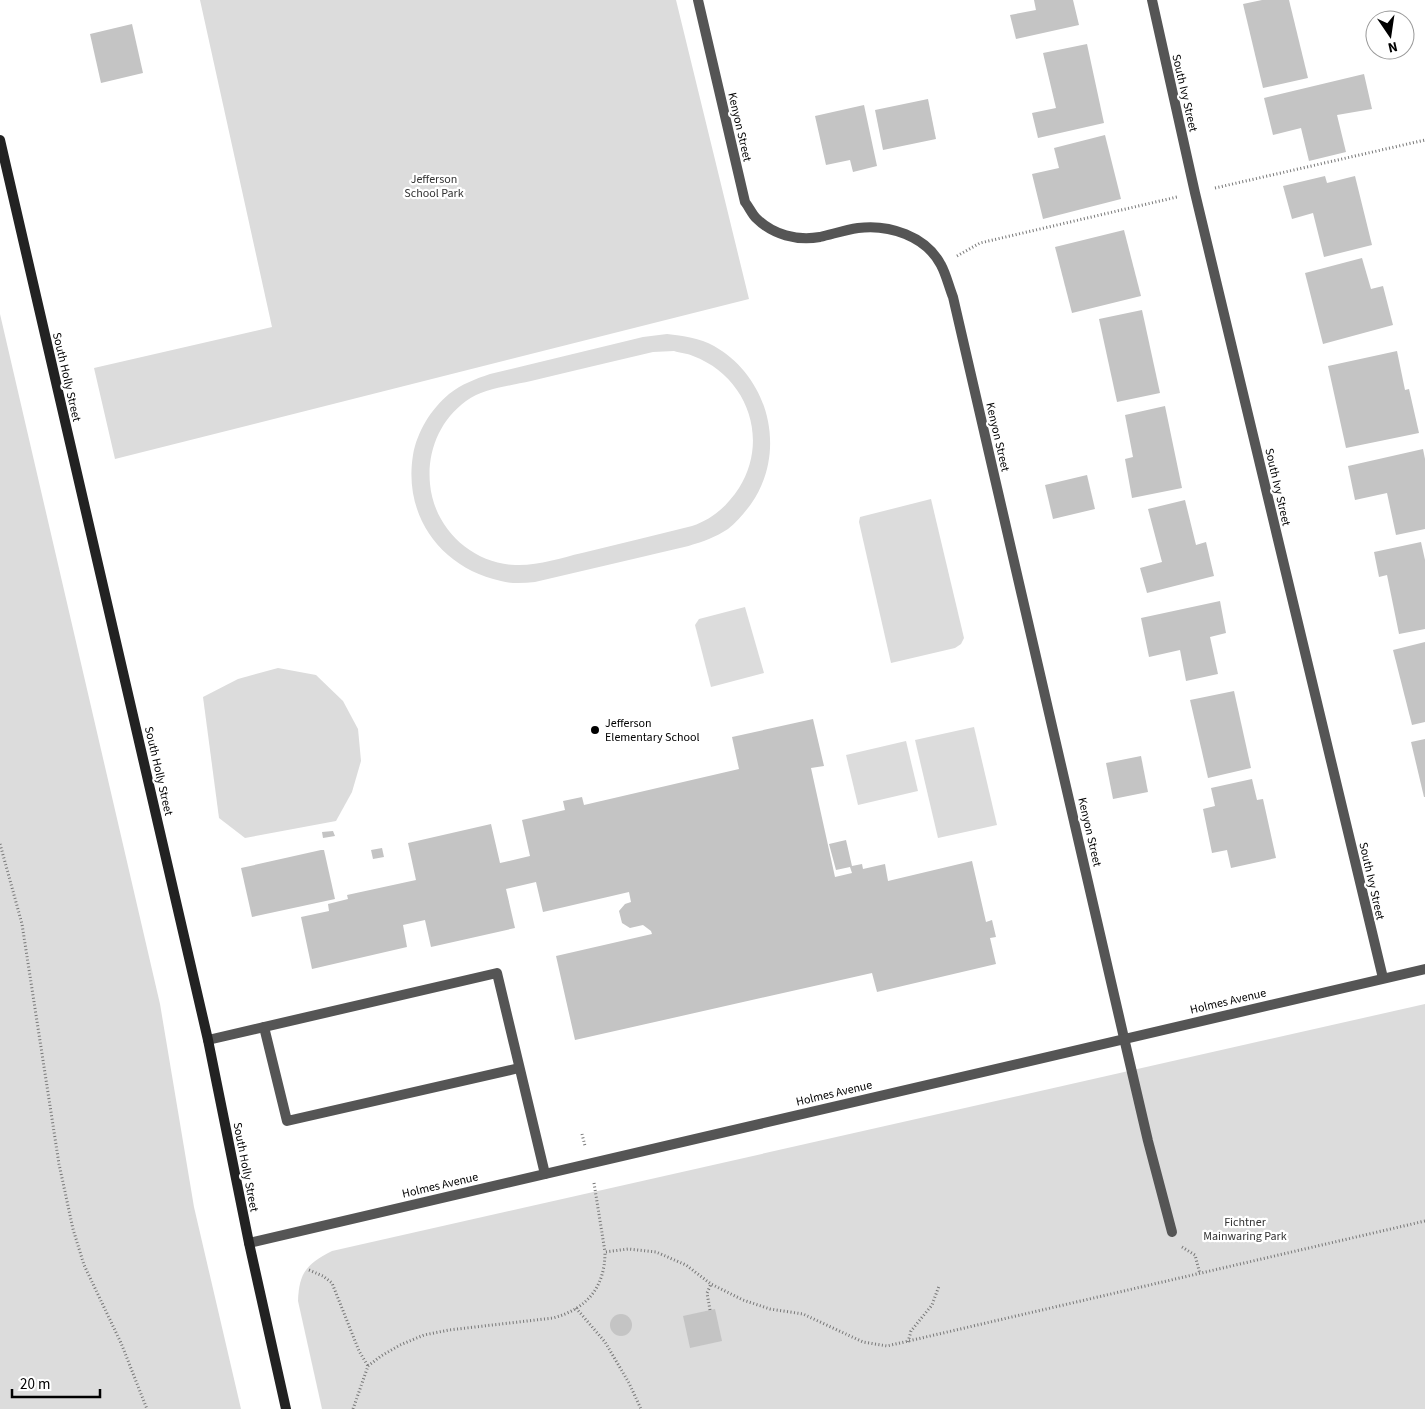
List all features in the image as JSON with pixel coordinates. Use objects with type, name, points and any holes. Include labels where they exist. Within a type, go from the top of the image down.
[{"type":"street","name":"Kenyon Street","points":[[698,0],[745,202],[755,218],[785,236],[805,238],[819,237],[858,228],[876,227],[891,229],[925,245],[942,265],[953,297],[1148,1142],[1172,1232]]},
{"type":"street","name":"South Ivy Street","points":[[1152,0],[1197,202],[1383,978]]},
{"type":"street","name":"South Holly Street","points":[[0,140],[208,1040],[249,1243],[286,1409]]},
{"type":"street","name":"Holmes Avenue","points":[[249,1243],[1425,969]]},
{"type":"street","points":[[208,1040],[497,973],[545,1174]]},
{"type":"street","points":[[264,1027],[287,1121],[519,1068]]},
{"type":"path","points":[[0,844],[22,924],[59,1164],[73,1229],[84,1265],[121,1343],[147,1409]]},
{"type":"path","points":[[353,1409],[368,1366],[400,1345],[424,1335],[449,1330],[553,1318],[568,1314],[594,1292],[603,1277],[605,1252],[596,1193],[582,1134]]},
{"type":"path","points":[[605,1252],[628,1249],[656,1252],[686,1265],[711,1284],[743,1300],[770,1309],[803,1314],[863,1342],[887,1346],[1425,1221]]},
{"type":"path","points":[[1172,1232],[1174,1242],[1195,1255],[1200,1274]]},
{"type":"path","points":[[310,1270],[332,1283],[359,1351],[368,1366]]},
{"type":"path","points":[[710,1310],[707,1293],[711,1284]]},
{"type":"path","points":[[908,1342],[911,1331],[932,1305],[939,1286]]},
{"type":"path","points":[[576,1308],[605,1342],[629,1383],[641,1409]]},
{"type":"green space","name":"Jefferson School Park","points":[[200,0],[676,0],[749,299],[115,459],[94,368],[272,327]]},
{"type":"green space","points":[[0,314],[160,1004],[194,1207],[241,1409],[0,1409]]},
{"type":"green space","points":[[667,334],[709,343],[733,360],[748,376],[760,396],[767,417],[770,439],[769,461],[762,483],[751,504],[738,520],[728,529],[699,543],[535,582],[509,583],[501,581],[480,574],[444,552],[431,536],[421,518],[414,499],[411,477],[413,455],[421,430],[442,400],[464,385],[490,374],[643,337]],"holes":[[[674,351],[691,355],[712,365],[727,378],[739,394],[748,411],[752,430],[752,450],[748,469],[739,488],[730,501],[719,511],[707,520],[692,526],[549,561],[524,565],[499,563],[484,558],[470,550],[447,528],[433,500],[430,484],[431,460],[433,449],[442,428],[466,401],[480,393],[497,388],[653,352]]]},
{"type":"green space","points":[[931,499],[964,638],[961,644],[955,648],[891,663],[859,522],[860,517]]},
{"type":"green space","points":[[745,607],[764,673],[711,687],[695,625],[699,619]]},
{"type":"green space","points":[[278,668],[316,675],[343,701],[358,729],[361,761],[352,792],[336,821],[245,838],[219,818],[203,697],[238,679]]},
{"type":"green space","points":[[974,727],[997,825],[938,838],[915,740]]},
{"type":"green space","points":[[906,741],[918,791],[858,805],[846,755]]},
{"type":"green space","name":"Fichtner Mainwaring Park","points":[[1425,1004],[1425,1409],[322,1409],[298,1301],[300,1283],[306,1270],[316,1260],[332,1251]]},
{"type":"building","points":[[1034,0],[1073,0],[1079,25],[1016,39],[1010,15],[1036,10]]},
{"type":"building","points":[[1262,0],[1289,0],[1308,78],[1263,88],[1243,4]]},
{"type":"building","points":[[132,24],[143,73],[101,83],[90,34]]},
{"type":"building","points":[[1087,44],[1104,123],[1038,138],[1032,113],[1056,108],[1043,53]]},
{"type":"building","points":[[1364,74],[1372,109],[1337,115],[1346,152],[1309,161],[1301,128],[1273,135],[1264,98]]},
{"type":"building","points":[[928,99],[936,139],[883,150],[875,110]]},
{"type":"building","points":[[864,105],[877,166],[853,172],[850,160],[826,165],[815,116]]},
{"type":"building","points":[[1105,135],[1121,199],[1043,219],[1032,174],[1059,168],[1054,148]]},
{"type":"building","points":[[1325,176],[1327,183],[1355,176],[1372,245],[1324,257],[1313,213],[1292,219],[1283,186]]},
{"type":"building","points":[[1124,230],[1141,296],[1072,313],[1055,247]]},
{"type":"building","points":[[1362,258],[1371,289],[1383,286],[1393,325],[1323,344],[1305,273]]},
{"type":"building","points":[[1142,310],[1160,393],[1117,402],[1099,319]]},
{"type":"building","points":[[1397,351],[1405,390],[1409,389],[1419,433],[1346,448],[1328,366]]},
{"type":"building","points":[[1165,406],[1182,488],[1132,498],[1125,459],[1133,457],[1125,415]]},
{"type":"building","points":[[1423,449],[1425,459],[1425,529],[1396,535],[1387,493],[1355,500],[1348,466]]},
{"type":"building","points":[[1087,475],[1095,509],[1053,519],[1045,485]]},
{"type":"building","points":[[1185,500],[1196,545],[1206,542],[1214,576],[1147,593],[1140,568],[1162,562],[1148,509]]},
{"type":"building","points":[[1421,542],[1425,560],[1425,629],[1399,634],[1387,575],[1379,577],[1374,552]]},
{"type":"building","points":[[1220,601],[1226,633],[1210,637],[1218,674],[1186,681],[1180,650],[1149,657],[1141,618]]},
{"type":"building","points":[[1425,642],[1425,722],[1412,725],[1393,650]]},
{"type":"building","points":[[1234,691],[1251,768],[1208,778],[1190,700]]},
{"type":"building","points":[[813,719],[824,766],[811,768],[835,877],[852,873],[850,867],[836,870],[829,844],[846,840],[852,866],[862,864],[863,869],[885,864],[888,881],[972,861],[986,922],[992,920],[996,937],[990,938],[996,964],[877,992],[872,973],[575,1040],[556,956],[652,934],[643,925],[630,928],[622,923],[619,911],[625,904],[631,902],[629,892],[543,912],[536,882],[506,889],[515,928],[431,947],[425,920],[403,925],[407,947],[312,969],[301,917],[329,911],[328,904],[348,899],[347,895],[416,880],[408,843],[491,824],[500,863],[530,856],[522,820],[565,810],[563,801],[582,797],[584,805],[739,769],[732,737]]},
{"type":"building","points":[[1425,739],[1425,797],[1424,797],[1411,742]]},
{"type":"building","points":[[1141,756],[1148,792],[1113,799],[1106,763]]},
{"type":"building","points":[[1252,779],[1257,800],[1263,799],[1276,858],[1231,868],[1227,850],[1212,853],[1203,809],[1215,806],[1211,788]]},
{"type":"building","points":[[333,831],[335,836],[323,838],[322,832]]},
{"type":"building","points":[[382,848],[384,857],[373,859],[371,850]]},
{"type":"building","points":[[324,850],[335,899],[252,917],[241,868]]},
{"type":"building","points":[[715,1309],[722,1341],[690,1348],[683,1316]]},
{"type":"building","points":[[621,1314],[629,1317],[632,1325],[629,1333],[621,1336],[613,1333],[610,1325],[613,1317]]},
{"type":"place","name":"Jefferson Elementary School","points":[[595,730]]}]
